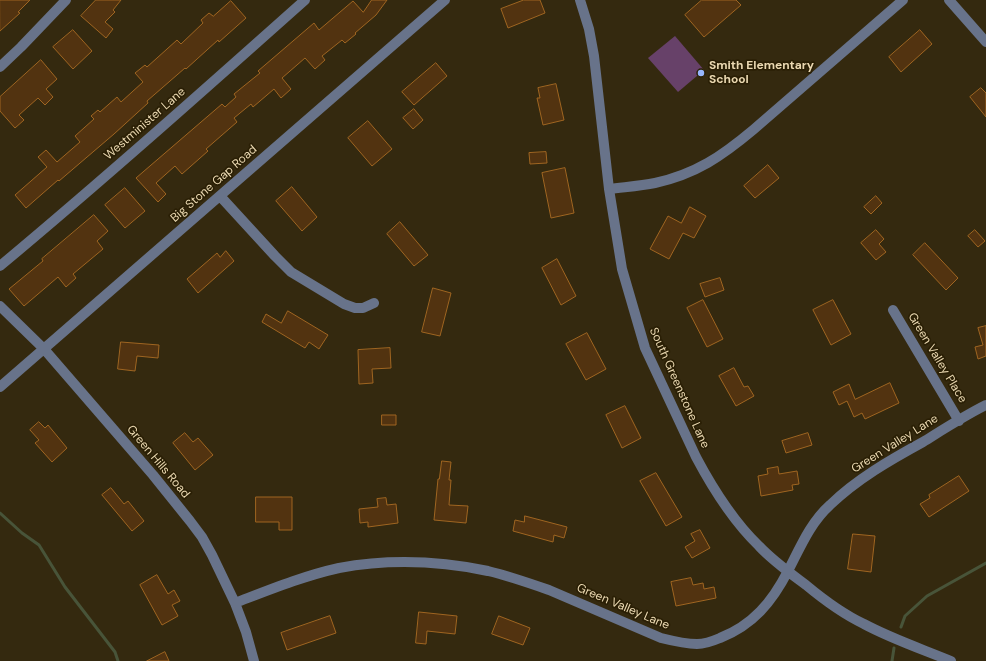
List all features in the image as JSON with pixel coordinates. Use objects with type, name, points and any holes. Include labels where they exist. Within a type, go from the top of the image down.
[{"type":"street","points":[[0,67],[66,0]]},
{"type":"street","name":"Westminister Lane","points":[[0,266],[48,226],[304,0]]},
{"type":"street","name":"Big Stone Gap Road","points":[[0,387],[445,0]]},
{"type":"street","name":"South Greenstone Lane","points":[[580,0],[589,30],[594,56],[609,189],[622,269],[645,348],[696,457],[720,499],[735,519],[758,546],[788,572],[821,598],[863,624],[951,661]]},
{"type":"street","points":[[609,189],[654,183],[694,170],[713,160],[754,130],[903,0]]},
{"type":"street","points":[[949,0],[986,42]]},
{"type":"street","points":[[220,196],[275,256],[292,272],[344,304],[355,308],[363,308],[374,303]]},
{"type":"street","name":"Green Hills Road","points":[[0,306],[44,348],[148,469],[202,537],[236,603],[254,661]]},
{"type":"street","name":"Green Valley Place","points":[[893,310],[959,421]]},
{"type":"street","name":"Green Valley Lane","points":[[236,603],[284,584],[339,568],[396,563],[427,563],[452,565],[489,571],[531,583],[661,638],[680,643],[698,644],[714,640],[731,634],[747,624],[760,613],[772,598],[788,572],[805,536],[828,506],[888,462],[986,405]]},
{"type":"shaded area","points":[[675,36],[704,70],[678,92],[648,58]]},
{"type":"building","points":[[0,0],[30,0],[18,12],[20,13],[0,31]]},
{"type":"building","points":[[96,0],[121,0],[113,10],[115,12],[105,22],[113,29],[106,38],[81,16]]},
{"type":"building","points":[[372,0],[387,0],[376,15],[355,33],[356,34],[345,43],[342,40],[322,56],[325,60],[315,69],[305,58],[282,78],[291,89],[281,98],[274,89],[253,107],[251,104],[234,118],[237,122],[206,149],[208,151],[182,174],[175,166],[156,183],[166,194],[158,202],[136,178],[222,104],[225,107],[236,97],[234,94],[260,73],[258,71],[314,23],[319,30],[353,1],[363,12]]},
{"type":"building","points":[[524,0],[540,0],[545,13],[508,28],[501,9]]},
{"type":"building","points":[[702,0],[736,0],[741,5],[704,37],[685,15]]},
{"type":"building","points":[[231,1],[246,18],[219,42],[218,40],[186,69],[185,68],[147,101],[148,103],[114,134],[26,208],[15,195],[47,167],[38,157],[46,150],[57,162],[80,142],[75,136],[94,119],[91,116],[98,110],[100,112],[117,97],[121,102],[143,82],[135,73],[145,65],[147,67],[177,40],[181,44],[203,23],[201,20],[209,13],[213,16]]},
{"type":"building","points":[[73,30],[92,51],[73,69],[53,47]]},
{"type":"building","points":[[920,30],[932,44],[901,72],[889,57]]},
{"type":"building","points":[[41,60],[57,79],[46,89],[53,97],[45,105],[38,98],[19,115],[24,120],[15,128],[0,111],[0,97]]},
{"type":"building","points":[[436,63],[447,76],[414,105],[402,92]]},
{"type":"building","points":[[556,84],[564,120],[543,125],[537,98],[540,98],[538,88]]},
{"type":"building","points":[[981,88],[986,93],[986,117],[970,97]]},
{"type":"building","points":[[414,109],[423,120],[413,129],[403,118]]},
{"type":"building","points":[[368,121],[392,149],[372,166],[348,138]]},
{"type":"building","points":[[546,152],[547,163],[530,164],[529,153]]},
{"type":"building","points":[[768,165],[779,178],[755,198],[744,186]]},
{"type":"building","points":[[565,168],[574,213],[551,218],[542,173]]},
{"type":"building","points":[[292,187],[317,217],[302,231],[276,201]]},
{"type":"building","points":[[125,188],[145,211],[125,228],[105,205]]},
{"type":"building","points":[[876,196],[882,203],[871,214],[864,207]]},
{"type":"building","points":[[690,207],[706,216],[694,238],[683,233],[669,259],[650,249],[668,216],[681,223]]},
{"type":"building","points":[[94,215],[108,231],[97,241],[103,249],[73,274],[76,278],[66,287],[58,277],[24,306],[9,289],[43,261],[42,259]]},
{"type":"building","points":[[400,222],[428,255],[414,266],[387,234]]},
{"type":"building","points":[[876,230],[884,239],[879,244],[886,252],[876,260],[861,243]]},
{"type":"building","points":[[975,230],[985,241],[978,247],[968,236]]},
{"type":"building","points":[[925,243],[958,278],[946,290],[913,255]]},
{"type":"building","points":[[226,251],[234,261],[198,293],[187,279],[217,253],[220,257]]},
{"type":"building","points":[[557,259],[576,296],[561,305],[542,268]]},
{"type":"building","points":[[720,278],[724,290],[705,297],[700,284]]},
{"type":"building","points":[[433,288],[451,293],[440,336],[422,332]]},
{"type":"building","points":[[703,300],[723,339],[707,347],[687,308]]},
{"type":"building","points":[[833,300],[851,334],[831,345],[813,310]]},
{"type":"building","points":[[288,311],[328,335],[319,349],[309,342],[305,348],[262,322],[266,314],[281,323]]},
{"type":"building","points":[[986,326],[986,356],[978,359],[975,347],[983,345],[978,328]]},
{"type":"building","points":[[587,333],[606,369],[586,380],[566,344]]},
{"type":"building","points":[[121,342],[159,345],[158,358],[137,356],[135,371],[118,369]]},
{"type":"building","points":[[390,348],[391,368],[372,369],[373,383],[359,384],[358,350]]},
{"type":"building","points":[[734,368],[744,387],[748,386],[754,396],[736,406],[719,376]]},
{"type":"building","points":[[890,383],[899,403],[865,419],[862,413],[854,417],[847,401],[839,405],[833,392],[849,384],[855,399]]},
{"type":"building","points":[[625,406],[641,438],[622,448],[606,415]]},
{"type":"building","points":[[382,415],[396,415],[396,425],[382,425]]},
{"type":"building","points":[[39,422],[45,428],[48,425],[67,448],[52,462],[35,443],[39,440],[30,430]]},
{"type":"building","points":[[185,433],[193,442],[198,438],[213,455],[195,470],[173,443]]},
{"type":"building","points":[[808,433],[812,445],[786,453],[782,441]]},
{"type":"building","points":[[442,461],[451,462],[449,505],[468,506],[466,523],[434,520],[438,479]]},
{"type":"building","points":[[778,467],[779,474],[797,471],[799,484],[792,485],[793,490],[761,496],[758,476],[768,474],[767,469]]},
{"type":"building","points":[[656,473],[682,517],[666,526],[640,481]]},
{"type":"building","points":[[959,476],[969,491],[929,517],[920,504],[930,498],[929,495]]},
{"type":"building","points":[[111,488],[124,504],[128,501],[144,521],[132,531],[102,495]]},
{"type":"building","points":[[256,497],[292,497],[292,530],[279,530],[279,522],[256,522]]},
{"type":"building","points":[[386,498],[387,505],[396,504],[398,523],[368,527],[368,522],[360,523],[359,509],[378,507],[377,499]]},
{"type":"building","points":[[525,516],[567,527],[564,538],[554,535],[553,542],[513,531],[515,520],[524,522]]},
{"type":"building","points":[[700,530],[710,548],[692,558],[685,547],[695,541],[691,534]]},
{"type":"building","points":[[853,534],[875,536],[871,572],[848,569]]},
{"type":"building","points":[[157,575],[168,594],[174,590],[180,601],[172,605],[178,616],[162,625],[140,585]]},
{"type":"building","points":[[691,578],[693,585],[703,583],[704,589],[714,587],[716,598],[676,606],[671,582]]},
{"type":"building","points":[[419,612],[457,616],[455,634],[427,631],[426,644],[416,643]]},
{"type":"building","points":[[330,616],[336,633],[287,650],[281,633]]},
{"type":"building","points":[[499,616],[530,628],[523,645],[492,634]]},
{"type":"building","points":[[165,652],[169,661],[147,661]]},
{"type":"waterway","points":[[0,513],[22,533],[39,545],[65,587],[115,652],[118,661]]},
{"type":"waterway","points":[[901,627],[905,616],[927,596],[986,563]]},
{"type":"waterway","points":[[892,661],[894,648]]},
{"type":"place","name":"Smith Elementary School","points":[[701,73]]}]
